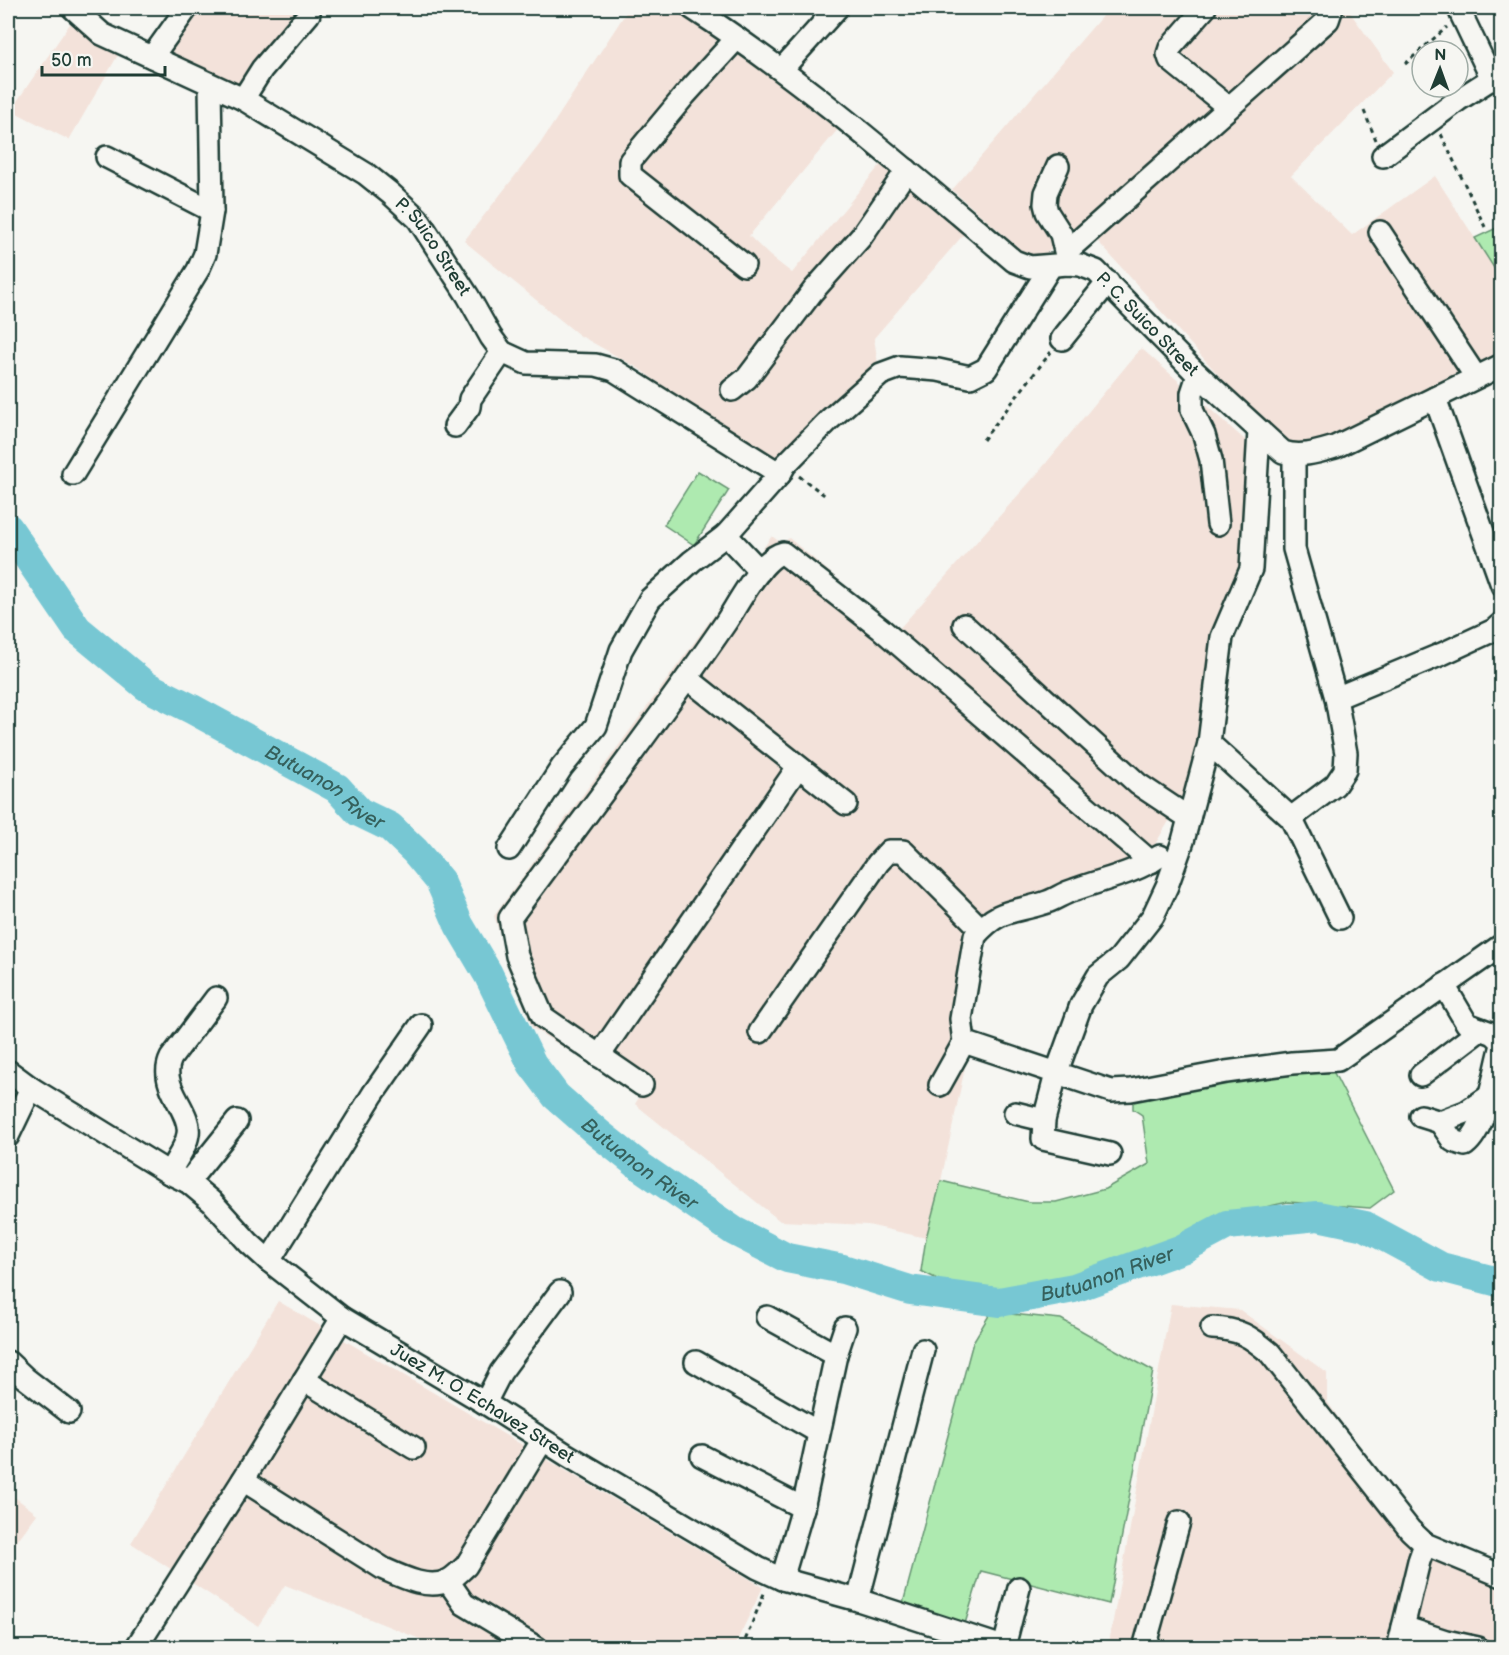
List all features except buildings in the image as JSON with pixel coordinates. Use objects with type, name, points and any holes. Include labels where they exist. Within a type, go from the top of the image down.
[{"type":"street","points":[[152,57],[187,8]]},
{"type":"street","points":[[782,69],[837,8]]},
{"type":"street","points":[[1205,8],[1170,48],[1168,54],[1170,60],[1228,107]]},
{"type":"street","points":[[509,849],[562,766],[596,726],[621,650],[650,599],[692,561],[726,536],[782,469],[829,420],[881,374],[900,367],[938,370],[970,377],[986,369],[1062,261],[1228,107],[1328,20],[1330,8]]},
{"type":"street","name":"P. Suico Street","points":[[78,10],[102,34],[243,99],[366,174],[391,194],[418,219],[502,352]]},
{"type":"street","name":"P. C. Suico Street","points":[[700,10],[782,69],[907,170],[1014,261],[1030,267],[1062,261],[1096,271],[1198,375],[1283,452],[1294,455]]},
{"type":"street","points":[[243,99],[262,69],[309,14]]},
{"type":"street","points":[[1383,156],[1497,75],[1461,14]]},
{"type":"street","points":[[736,38],[685,94],[630,161],[630,175],[744,265]]},
{"type":"street","points":[[73,474],[198,270],[205,254],[212,211],[209,137],[210,85]]},
{"type":"street","points":[[107,158],[212,211]]},
{"type":"street","points":[[1058,166],[1046,193],[1045,204],[1047,212],[1061,234],[1062,261]]},
{"type":"street","points":[[732,390],[747,378],[813,291],[861,237],[907,170]]},
{"type":"street","points":[[1380,232],[1476,377]]},
{"type":"street","points":[[1062,339],[1108,282]]},
{"type":"street","points":[[454,426],[469,407],[470,399],[502,352],[526,363],[596,366],[614,370],[782,469]]},
{"type":"street","points":[[1291,818],[1335,785],[1345,770],[1346,753],[1336,698],[1294,549],[1294,455],[1335,447],[1502,365]]},
{"type":"street","points":[[1198,375],[1192,393],[1192,410],[1204,435],[1211,460],[1218,524]]},
{"type":"street","points":[[1435,398],[1502,585]]},
{"type":"street","points":[[1110,1154],[1043,1139],[1044,1120],[1056,1074],[1081,1005],[1098,976],[1119,959],[1153,916],[1167,886],[1182,841],[1209,742],[1222,638],[1251,569],[1259,430]]},
{"type":"street","points":[[726,536],[760,571]]},
{"type":"street","points":[[642,1085],[543,1017],[517,956],[510,918],[687,678],[760,571],[773,556],[783,553],[881,628],[1151,862]]},
{"type":"street","points":[[1336,698],[1442,654],[1494,630],[1502,622]]},
{"type":"street","points":[[964,625],[1138,784],[1189,818]]},
{"type":"street","points":[[687,678],[846,804]]},
{"type":"street","points":[[1209,742],[1291,818],[1340,918]]},
{"type":"street","points":[[599,1056],[798,767]]},
{"type":"street","points":[[940,1085],[964,1042],[961,1018],[975,936],[981,929],[1005,912],[1048,902],[1070,891],[1133,872],[1182,841]]},
{"type":"street","points":[[760,1032],[878,863],[889,851],[903,851],[981,929]]},
{"type":"street","points":[[964,1042],[1111,1091],[1131,1090],[1226,1072],[1292,1063],[1338,1060],[1502,945]]},
{"type":"street","points":[[1444,985],[1467,1024],[1494,1034],[1502,1043],[1481,1126],[1474,1138],[1465,1145],[1453,1141],[1431,1119],[1466,1112],[1488,1097]]},
{"type":"street","points":[[168,1173],[181,1153],[188,1133],[187,1124],[167,1077],[166,1068],[216,998]]},
{"type":"street","points":[[269,1261],[373,1094],[421,1025]]},
{"type":"street","points":[[1421,1075],[1480,1029]]},
{"type":"street","points":[[8,1115],[20,1080]]},
{"type":"street","points":[[8,1136],[20,1080]]},
{"type":"street","name":"Juez M. O. Echavez Street","points":[[20,1080],[168,1173],[188,1182],[212,1202],[249,1243],[269,1261],[342,1318],[485,1403],[542,1441],[758,1568],[777,1577],[1005,1647]]},
{"type":"street","points":[[1015,1113],[1044,1120]]},
{"type":"street","points":[[188,1182],[237,1121]]},
{"type":"street","points":[[485,1403],[501,1372],[560,1292]]},
{"type":"street","points":[[767,1317],[836,1355]]},
{"type":"street","points":[[136,1647],[243,1480],[342,1318]]},
{"type":"street","points":[[777,1577],[803,1508],[818,1432],[836,1355],[845,1328]]},
{"type":"street","points":[[1212,1328],[1231,1329],[1251,1337],[1270,1353],[1410,1530],[1425,1544],[1502,1576]]},
{"type":"street","points":[[858,1600],[923,1350]]},
{"type":"street","points":[[8,1362],[69,1412]]},
{"type":"street","points":[[696,1362],[818,1432]]},
{"type":"street","points":[[304,1380],[414,1448]]},
{"type":"street","points":[[243,1480],[384,1569],[408,1580],[436,1584],[448,1581],[466,1566],[542,1441]]},
{"type":"street","points":[[702,1456],[803,1508]]},
{"type":"street","points":[[1144,1647],[1179,1522]]},
{"type":"street","points":[[1425,1544],[1400,1637],[1478,1647]]},
{"type":"street","points":[[448,1581],[464,1604],[537,1647]]},
{"type":"street","points":[[1005,1647],[1019,1588]]},
{"type":"path","points":[[1405,64],[1461,14]]},
{"type":"path","points":[[1364,111],[1383,156]]},
{"type":"path","points":[[1434,119],[1485,227]]},
{"type":"path","points":[[983,440],[1062,339]]},
{"type":"path","points":[[782,469],[826,497]]},
{"type":"path","points":[[742,1647],[777,1577]]},
{"type":"shaded area","points":[[190,8],[302,8],[239,87],[159,51]]},
{"type":"shaded area","points":[[629,8],[672,8],[697,22],[759,65],[839,128],[749,236],[792,273],[881,164],[964,234],[874,338],[878,364],[781,461],[638,368],[579,335],[464,241],[540,144]]},
{"type":"shaded area","points":[[1109,8],[1352,8],[1349,11],[1393,72],[1291,176],[1352,235],[1435,176],[1501,279],[1501,355],[1322,446],[1292,446],[1271,433],[1083,225],[1035,262],[952,190]]},
{"type":"shaded area","points":[[74,18],[122,48],[69,140],[11,110]]},
{"type":"shaded area","points":[[1141,348],[1245,440],[1246,557],[1202,735],[1181,801],[1151,851],[1039,896],[978,914],[968,1053],[941,1181],[926,1238],[868,1225],[780,1221],[635,1104],[641,1094],[532,1028],[494,916],[772,536],[782,544],[789,538],[898,630],[1037,474]]},
{"type":"shaded area","points":[[278,1301],[763,1587],[734,1647],[435,1647],[285,1585],[258,1626],[131,1543]]},
{"type":"shaded area","points":[[1171,1304],[1240,1310],[1327,1373],[1327,1401],[1378,1478],[1432,1537],[1501,1570],[1501,1647],[1108,1648]]},
{"type":"shaded area","points":[[8,1492],[37,1514],[8,1553]]},
{"type":"green space","points":[[1501,226],[1501,279],[1475,238]]},
{"type":"green space","points":[[698,471],[729,490],[694,545],[664,525]]},
{"type":"green space","points":[[1295,1071],[1333,1071],[1394,1190],[1370,1208],[1288,1202],[1220,1217],[1174,1243],[1105,1270],[1028,1291],[1001,1294],[947,1284],[921,1271],[926,1238],[941,1181],[1029,1202],[1056,1202],[1105,1189],[1149,1164],[1142,1115],[1133,1109],[1133,1098],[1142,1093],[1169,1094],[1226,1080]]},
{"type":"green space","points":[[991,1312],[1061,1319],[1153,1371],[1109,1604],[981,1571],[964,1627],[902,1607],[973,1342]]},
{"type":"waterway","name":"Butuanon River","points":[[8,528],[77,629],[146,686],[337,788],[359,812],[390,827],[415,851],[440,881],[459,925],[488,974],[532,1064],[556,1096],[641,1167],[734,1231],[787,1258],[843,1269],[910,1290],[999,1302],[1074,1288],[1182,1249],[1227,1225],[1318,1216],[1365,1226],[1441,1267],[1502,1283]]}]
